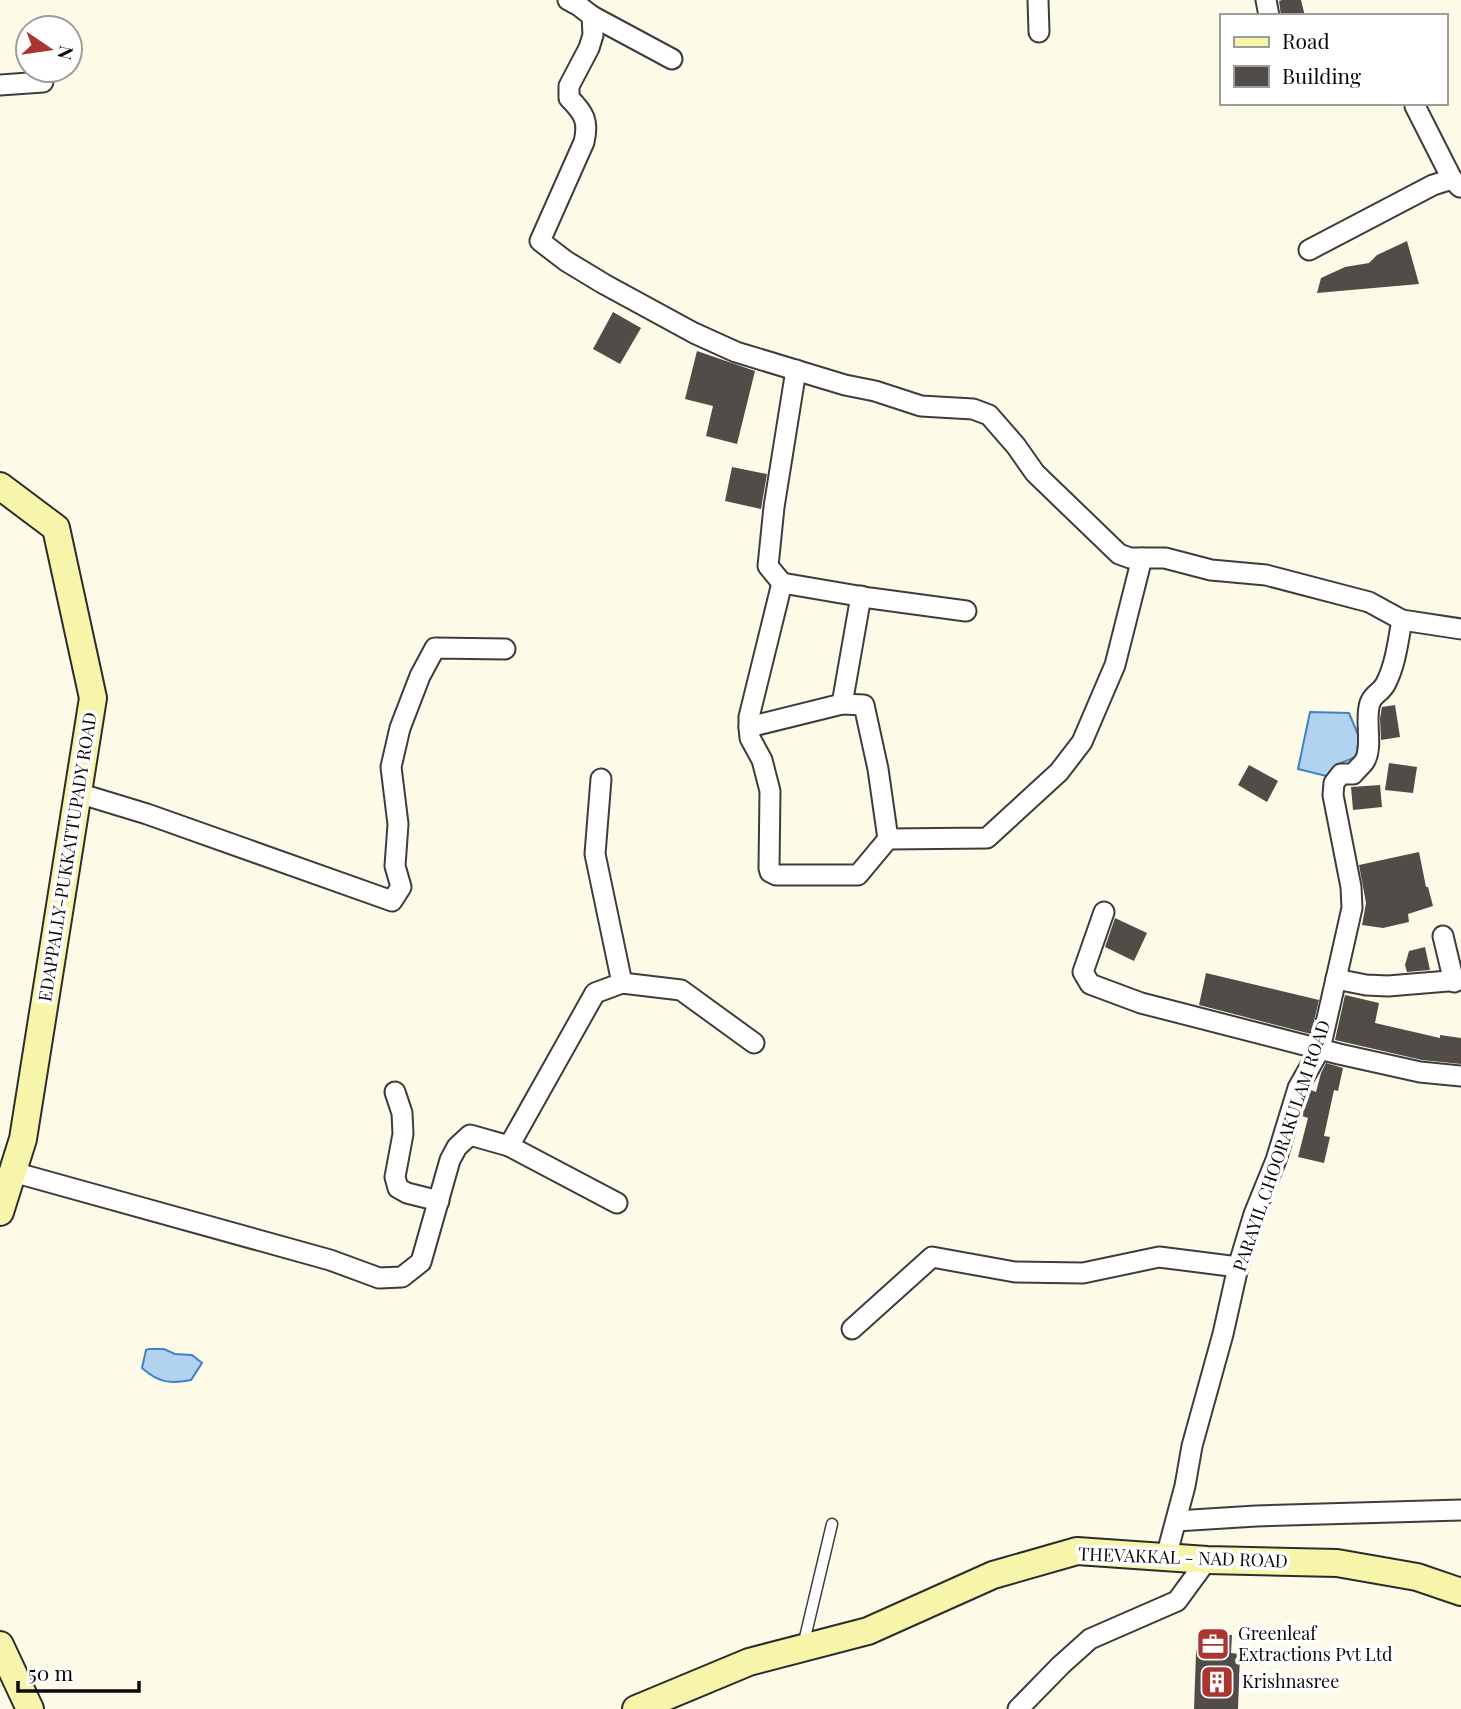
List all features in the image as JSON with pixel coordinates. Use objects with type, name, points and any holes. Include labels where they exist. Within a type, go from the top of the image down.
[{"type":"main road","name":"EDAPPALLY-PUKKATTUPADY ROAD","points":[[0,486],[56,528],[93,698],[23,1139],[0,1212]]},
{"type":"main road","name":"THEVAKKAL - NAD ROAD","points":[[636,1709],[749,1662],[868,1630],[993,1575],[1077,1551],[1207,1560],[1337,1563],[1417,1577],[1461,1592]]},
{"type":"main road","points":[[0,1645],[30,1709]]},
{"type":"street","points":[[568,0],[672,59]]},
{"type":"street","points":[[1038,0],[1040,32]]},
{"type":"street","points":[[592,16],[593,35],[589,48],[569,86],[569,98],[586,121],[584,142],[540,241],[566,261],[604,284],[736,352],[921,406],[972,409],[989,415],[1035,473],[1119,554],[1129,558],[1165,558],[1211,570],[1266,575],[1370,602],[1402,620],[1461,629]]},
{"type":"street","points":[[1309,250],[1433,185],[1456,183],[1415,106]]},
{"type":"street","points":[[796,370],[774,507],[768,566],[782,583],[966,611]]},
{"type":"street","points":[[888,838],[987,838],[1059,772],[1082,742],[1115,665],[1142,558]]},
{"type":"street","points":[[748,727],[842,704],[864,705],[878,769],[888,838],[858,875],[776,875],[770,872],[770,790],[762,760],[750,738],[748,727],[782,583]]},
{"type":"street","points":[[842,704],[861,596]]},
{"type":"street","points":[[1402,620],[1393,668],[1382,691],[1370,701],[1366,760],[1353,774],[1341,774],[1334,783],[1352,908],[1336,979],[1388,986],[1458,981],[1443,936]]},
{"type":"street","points":[[78,793],[148,814],[392,901],[401,887],[395,866],[398,824],[391,768],[400,728],[420,676],[435,648],[505,649]]},
{"type":"street","points":[[601,779],[596,854],[622,983]]},
{"type":"street","points":[[1104,912],[1083,972],[1090,984],[1141,1003],[1339,1055],[1420,1072],[1461,1076]]},
{"type":"street","name":"PARAYIL CHOORAKULAM ROAD","points":[[1166,1557],[1238,1267],[1298,1088],[1320,1049],[1336,979]]},
{"type":"street","points":[[509,1146],[595,993],[622,983],[681,990],[754,1043]]},
{"type":"street","points":[[395,1092],[402,1113],[403,1134],[395,1177],[398,1188],[439,1201]]},
{"type":"street","points":[[13,1172],[330,1260],[379,1278],[402,1277],[421,1262],[450,1160],[457,1147],[470,1135],[509,1146],[617,1203]]},
{"type":"street","points":[[852,1329],[932,1257],[1015,1272],[1083,1273],[1158,1257],[1238,1267]]},
{"type":"street","points":[[1176,1521],[1461,1510]]},
{"type":"street","points":[[1018,1709],[1060,1665],[1090,1639],[1177,1601],[1207,1560]]},
{"type":"lane","points":[[803,1647],[832,1524]]},
{"type":"water","points":[[1310,712],[1349,713],[1359,737],[1356,757],[1338,764],[1326,776],[1298,769]]},
{"type":"water","points":[[146,1350],[192,1355],[202,1363],[191,1380],[165,1381],[142,1368]]},
{"type":"building","points":[[1301,0],[1304,14],[1281,14],[1279,1]]},
{"type":"building","points":[[1407,241],[1419,284],[1317,293],[1321,278],[1345,267],[1369,263],[1377,255]]},
{"type":"building","points":[[613,312],[641,328],[620,364],[593,349]]},
{"type":"building","points":[[697,351],[755,371],[737,444],[706,436],[713,406],[685,399]]},
{"type":"building","points":[[732,467],[767,474],[761,509],[725,501]]},
{"type":"building","points":[[1395,705],[1400,737],[1381,740],[1382,707]]},
{"type":"building","points":[[1389,763],[1417,767],[1413,793],[1385,790]]},
{"type":"building","points":[[1249,765],[1278,781],[1267,802],[1238,785]]},
{"type":"building","points":[[1380,785],[1382,807],[1353,810],[1351,787]]},
{"type":"building","points":[[1419,852],[1433,906],[1408,914],[1409,922],[1383,928],[1362,925],[1366,903],[1359,865]]},
{"type":"building","points":[[1115,918],[1147,933],[1134,961],[1105,947]]},
{"type":"building","points":[[1425,947],[1430,970],[1407,972],[1405,965],[1409,951]]},
{"type":"building","points":[[1206,973],[1319,1000],[1311,1034],[1199,1005]]},
{"type":"building","points":[[1345,995],[1379,1003],[1375,1023],[1440,1038],[1440,1035],[1461,1038],[1461,1064],[1422,1060],[1335,1040]]},
{"type":"building","points":[[1326,1063],[1343,1068],[1338,1091],[1334,1090],[1324,1136],[1330,1137],[1324,1163],[1298,1157],[1308,1118],[1302,1116],[1309,1093],[1311,1090],[1316,1092]]},
{"type":"building","name":"Krishnasree","points":[[1211,1635],[1232,1635],[1231,1653],[1240,1654],[1238,1709],[1194,1709],[1198,1642]]},
{"type":"place","name":"Greenleaf Extractions Pvt Ltd","points":[[1213,1644]]},
{"type":"place","name":"Krishnasree","points":[[1217,1682]]}]
